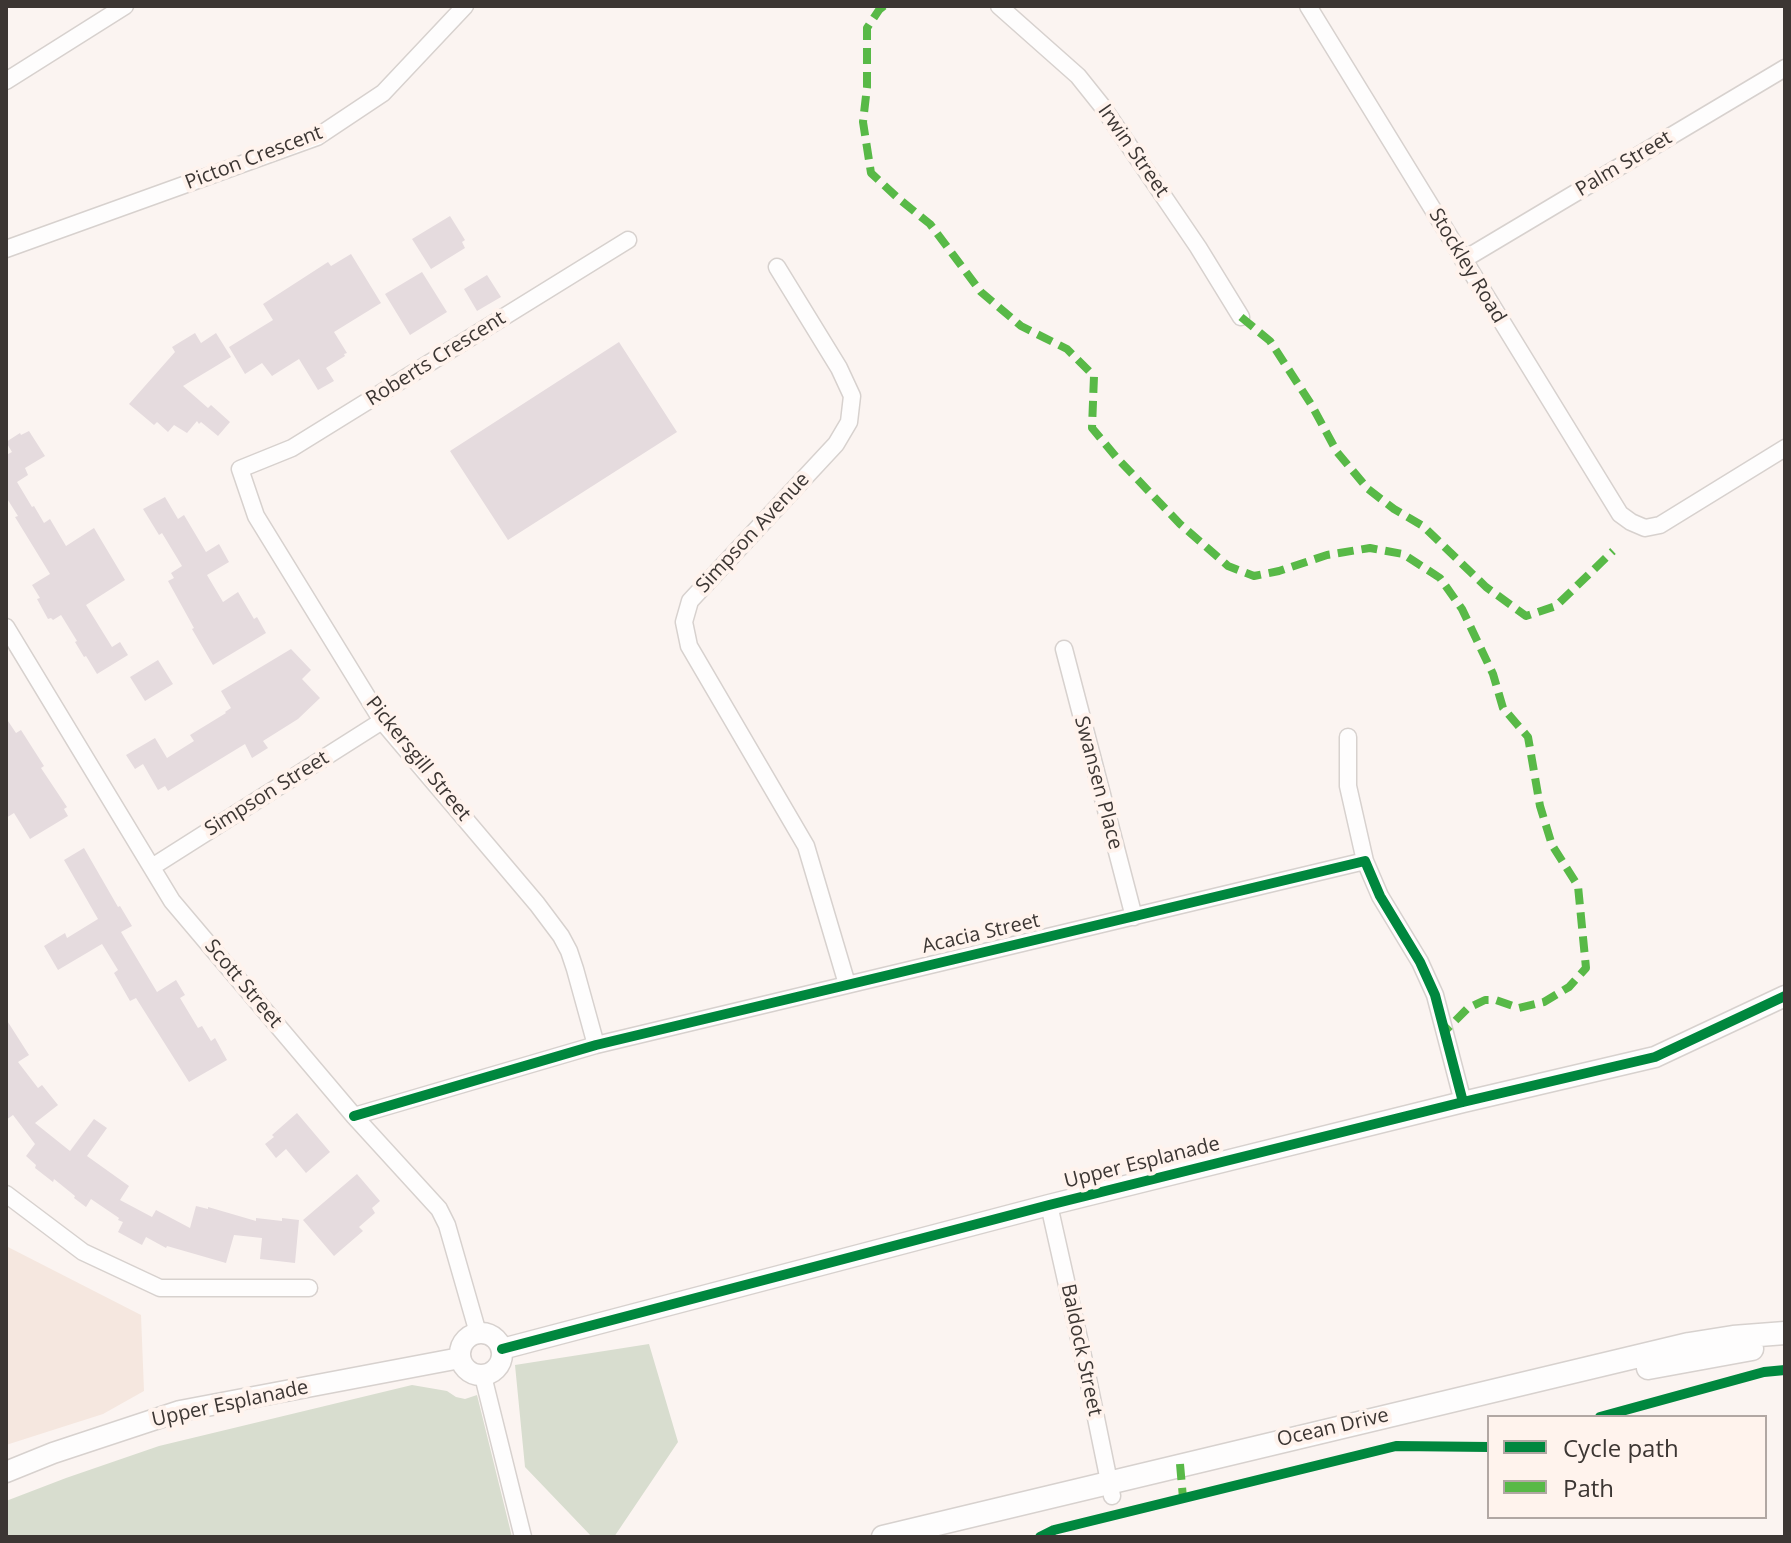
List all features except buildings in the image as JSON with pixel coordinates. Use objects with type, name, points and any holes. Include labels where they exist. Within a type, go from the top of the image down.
[{"type":"main road","name":"Ocean Drive","points":[[940,1537],[1110,1489],[1689,1344],[1785,1333]]},
{"type":"main road","name":"Ocean Drive","points":[[883,1537],[1643,1369],[1748,1349],[1785,1347]]},
{"type":"street","points":[[6,81],[125,6]]},
{"type":"street","name":"Picton Crescent","points":[[7,248],[317,137],[383,93],[465,6]]},
{"type":"street","name":"Irwin Street","points":[[999,6],[1078,76],[1102,106],[1198,247],[1241,317]]},
{"type":"street","name":"Stockley Road","points":[[1308,6],[1620,514],[1645,528],[1660,525],[1785,448]]},
{"type":"street","name":"Palm Street","points":[[1463,260],[1785,68]]},
{"type":"street","name":"Roberts Crescent","points":[[240,469],[292,448],[628,240]]},
{"type":"street","name":"Simpson Avenue","points":[[777,267],[839,368],[852,396],[849,422],[836,444],[690,601],[684,622],[689,646],[806,846],[847,984]]},
{"type":"street","name":"Pickersgill Street","points":[[240,469],[256,516],[382,721],[555,928],[569,951],[596,1045]]},
{"type":"street","name":"Scott Street","points":[[6,627],[172,901],[354,1116],[439,1209],[447,1225],[478,1333]]},
{"type":"street","name":"Swansen Place","points":[[1064,649],[1134,917]]},
{"type":"street","name":"Simpson Street","points":[[152,867],[382,721]]},
{"type":"street","points":[[1348,737],[1348,786],[1365,861],[1380,896],[1420,962],[1435,995],[1463,1102]]},
{"type":"street","name":"Acacia Street","points":[[354,1116],[596,1045],[1365,861]]},
{"type":"street","name":"Upper Esplanade","points":[[502,1349],[1049,1205],[1655,1057],[1785,996]]},
{"type":"street","points":[[6,1194],[83,1252],[160,1288],[309,1288]]},
{"type":"street","name":"Baldock Street","points":[[1049,1205],[1110,1489]]},
{"type":"street","points":[[478,1333],[495,1338],[502,1349],[496,1369],[483,1376],[471,1373],[462,1365],[460,1358],[461,1345],[471,1335],[478,1333]]},
{"type":"street","name":"Upper Esplanade","points":[[6,1472],[180,1411],[460,1358]]},
{"type":"street","points":[[483,1376],[523,1537]]},
{"type":"shaded area","points":[[6,1246],[141,1315],[144,1391],[103,1414],[6,1445]]},
{"type":"shaded area","points":[[649,1344],[678,1442],[614,1537],[592,1537],[525,1467],[515,1365]]},
{"type":"shaded area","points":[[412,1385],[447,1391],[465,1399],[477,1395],[512,1537],[6,1537],[6,1501],[66,1478],[159,1446]]},
{"type":"marked path","points":[[884,6],[867,28],[867,87],[863,122],[871,173],[930,224],[981,292],[1021,326],[1067,349],[1094,376],[1092,428],[1180,524],[1228,566],[1254,576],[1327,555],[1370,548],[1403,554],[1440,578],[1462,609],[1493,674],[1503,708],[1528,737],[1540,806],[1552,845],[1578,886],[1586,968],[1569,987],[1544,1002],[1519,1008],[1496,1000],[1485,1000],[1468,1008],[1445,1031]]},
{"type":"marked path","points":[[1241,317],[1270,341],[1311,404],[1337,452],[1368,489],[1423,526],[1486,587],[1526,616],[1556,606],[1613,551]]},
{"type":"marked path","points":[[1180,1464],[1183,1498]]},
{"type":"cycle path","points":[[354,1116],[596,1045],[1365,861],[1380,896],[1420,962],[1435,995],[1463,1102]]},
{"type":"cycle path","points":[[502,1349],[1049,1205],[1655,1057],[1785,996]]},
{"type":"cycle path","points":[[1607,1415],[1764,1372],[1785,1370]]},
{"type":"cycle path","points":[[1040,1537],[1054,1530],[1396,1446],[1487,1447]]}]
